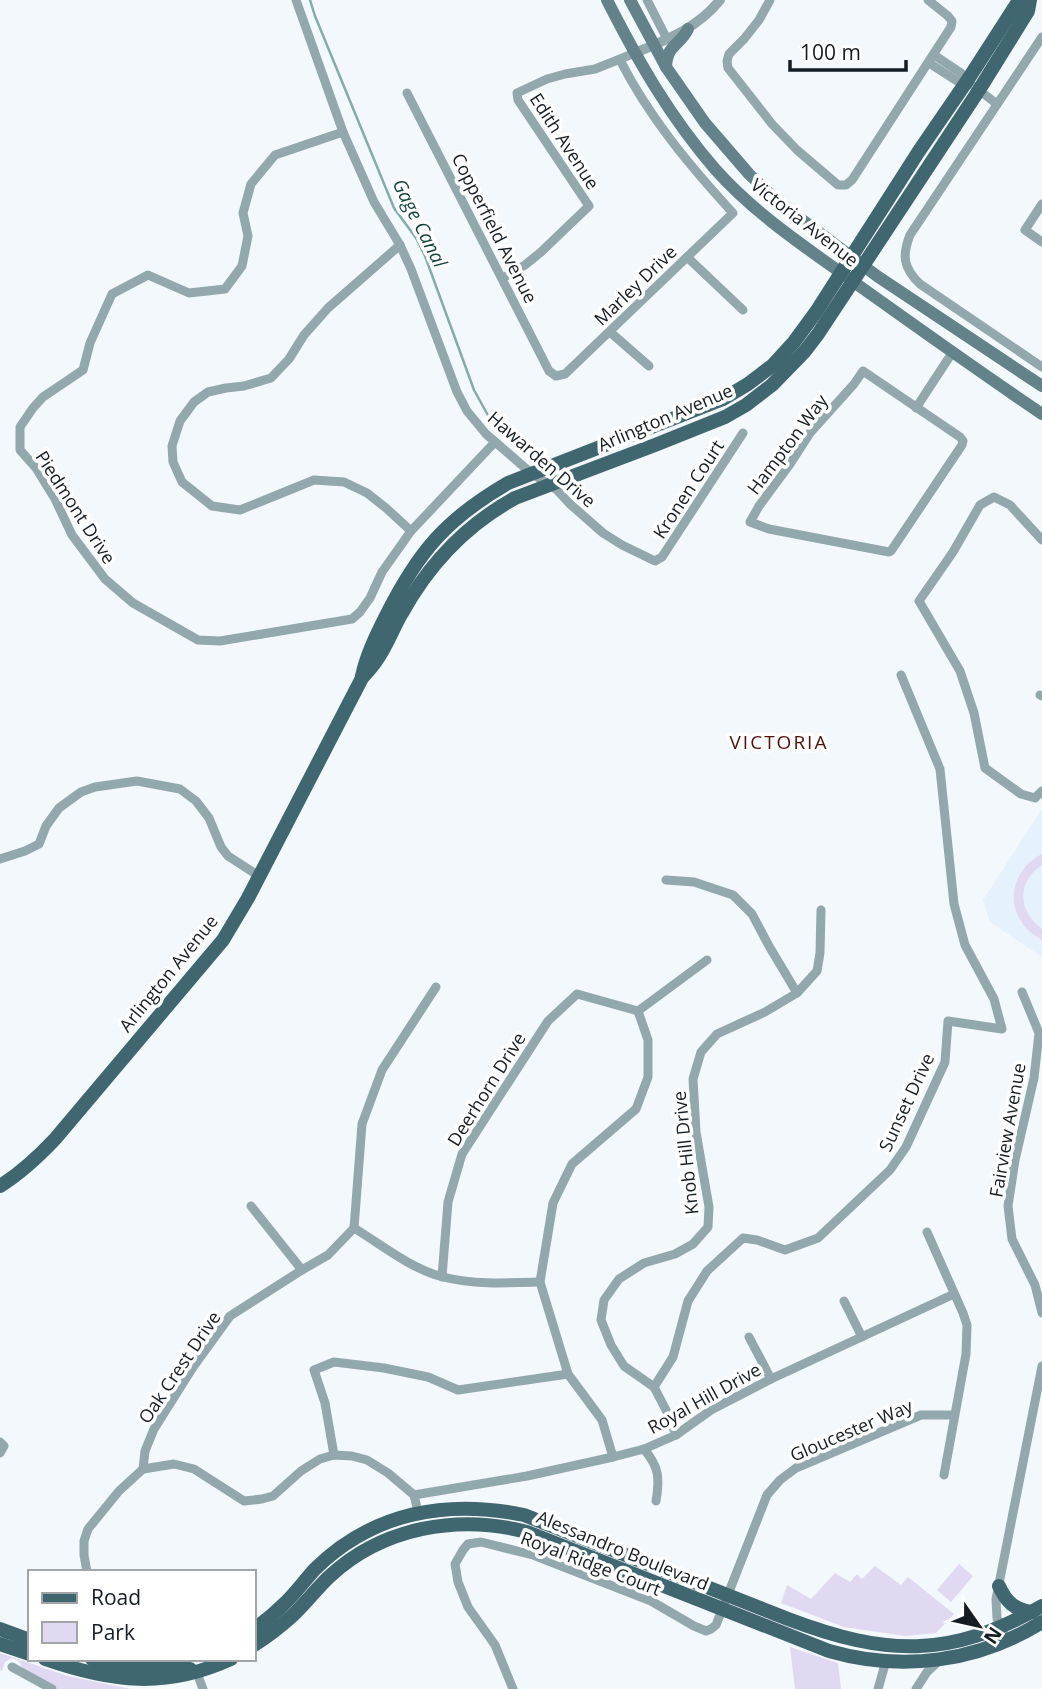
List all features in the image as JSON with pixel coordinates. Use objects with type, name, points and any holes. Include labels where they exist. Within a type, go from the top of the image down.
[{"type":"main road","name":"Victoria Avenue","points":[[607,0],[656,90],[674,117],[718,172],[755,208],[789,236],[1042,414]]},
{"type":"main road","name":"Victoria Avenue","points":[[630,0],[666,67],[705,123],[749,174],[800,219],[857,262],[1042,386]]},
{"type":"main road","name":"Arlington Avenue","points":[[973,86],[1016,5],[1022,0]]},
{"type":"main road","name":"Arlington Avenue","points":[[0,1186],[12,1179],[55,1139],[209,958],[235,920],[362,678],[377,660],[418,586],[457,539],[493,510],[515,498],[725,417],[772,385],[805,351],[847,277],[973,86],[1028,11],[1030,0]]},
{"type":"main road","points":[[666,67],[668,53],[684,38],[688,29]]},
{"type":"main road","name":"Arlington Avenue","points":[[362,678],[366,657],[399,591],[425,550],[462,513],[508,483],[531,473],[723,400],[774,365],[847,277]]},
{"type":"main road","name":"Alessandro Boulevard","points":[[256,1627],[282,1606],[331,1555],[367,1531],[418,1512],[484,1508],[524,1515],[829,1651],[857,1658],[924,1662],[940,1660],[969,1655],[1004,1634]]},
{"type":"main road","points":[[373,1546],[391,1531],[411,1523],[418,1512],[438,1518],[483,1518],[494,1525]]},
{"type":"main road","name":"Alessandro Boulevard","points":[[256,1644],[294,1614],[338,1569],[373,1546],[394,1537],[449,1523],[503,1525],[724,1602],[854,1641],[905,1647],[1004,1634]]},
{"type":"main road","points":[[999,1587],[1005,1599],[1013,1606],[1039,1613],[1023,1634],[1004,1634]]},
{"type":"main road","points":[[0,1629],[28,1639]]},
{"type":"main road","points":[[0,1644],[28,1653]]},
{"type":"main road","points":[[886,1661],[892,1655],[932,1652],[942,1644]]},
{"type":"main road","points":[[51,1661],[85,1673],[121,1680],[145,1681],[197,1673],[227,1661]]},
{"type":"main road","points":[[98,1661],[126,1669],[180,1668],[197,1673]]},
{"type":"main road","points":[[107,1664],[170,1661]]},
{"type":"main road","points":[[197,1673],[198,1665],[203,1661]]},
{"type":"street","name":"Hawarden Drive","points":[[296,0],[343,132],[374,202],[411,269],[457,392],[467,411],[495,442],[531,473],[549,484],[603,533],[652,560],[658,560]]},
{"type":"street","points":[[647,0],[667,39]]},
{"type":"street","points":[[620,60],[688,29],[720,0]]},
{"type":"street","points":[[770,0],[759,20],[729,54],[728,68],[772,124],[797,150],[838,185],[846,185],[852,180],[951,27],[952,21],[948,16],[928,0]]},
{"type":"street","points":[[1042,37],[910,235],[905,248],[909,273],[920,284],[1042,367]]},
{"type":"street","points":[[931,59],[957,81],[973,86],[997,104]]},
{"type":"street","name":"Edith Avenue","points":[[503,278],[526,265],[589,206],[518,100],[517,93],[547,79],[594,69],[620,60]]},
{"type":"street","name":"Marley Drive","points":[[556,376],[565,374],[733,212],[696,173],[664,131],[641,100],[620,60]]},
{"type":"street","name":"Copperfield Avenue","points":[[407,93],[550,371],[556,376]]},
{"type":"street","name":"Piedmont Drive","points":[[343,132],[275,155],[251,184],[243,213],[248,236],[242,267],[225,289],[189,293],[148,275],[112,294],[90,343],[83,370],[43,397],[33,408],[20,427],[20,450],[36,468],[72,535],[105,579],[132,603],[198,640],[220,641],[352,619],[365,605],[382,572],[411,531],[495,442]]},
{"type":"street","points":[[1042,204],[1025,230],[1042,242]]},
{"type":"street","points":[[400,245],[328,308],[271,378],[208,393],[194,402],[180,421],[172,446],[173,462],[182,482],[212,506],[240,510],[314,480],[344,482],[367,493],[411,531]]},
{"type":"street","points":[[687,257],[743,310]]},
{"type":"street","points":[[610,332],[649,366]]},
{"type":"street","points":[[916,408],[953,353]]},
{"type":"street","name":"Hampton Way","points":[[863,371],[916,408],[963,441],[891,551],[769,529],[750,522],[810,433],[863,371]]},
{"type":"street","name":"Kronen Court","points":[[658,560],[743,433]]},
{"type":"street","points":[[1042,540],[1010,505],[994,497],[979,505],[953,552],[919,601],[960,671],[974,713],[985,768],[1021,794],[1035,798],[1042,791]]},
{"type":"street","name":"Sunset Drive","points":[[654,1387],[673,1357],[688,1301],[707,1271],[726,1252],[743,1238],[785,1250],[818,1238],[890,1170],[906,1147],[945,1062],[948,1020],[1002,1029],[994,999],[962,935],[954,904],[940,769],[901,675]]},
{"type":"street","points":[[0,859],[39,844],[46,826],[59,808],[81,792],[95,787],[137,781],[180,789],[196,801],[209,818],[221,847],[228,856],[259,876]]},
{"type":"street","points":[[666,880],[694,881],[733,895],[752,914],[796,993]]},
{"type":"street","name":"Knob Hill Drive","points":[[654,1387],[624,1366],[611,1345],[601,1320],[604,1300],[619,1279],[644,1263],[675,1254],[693,1244],[708,1227],[709,1207],[696,1132],[693,1079],[701,1052],[717,1034],[765,1012],[796,993],[817,971],[821,953],[821,910]]},
{"type":"street","points":[[613,1457],[602,1420],[568,1374],[540,1282],[553,1203],[572,1164],[636,1109],[648,1077],[648,1040],[638,1011],[707,960]]},
{"type":"street","points":[[436,987],[382,1070],[362,1124],[354,1228],[412,1264],[442,1277],[483,1283],[540,1282]]},
{"type":"street","name":"Fairview Avenue","points":[[1022,992],[1040,1033],[1034,1079],[1015,1160],[1008,1206],[1012,1239],[1038,1283],[1042,1313]]},
{"type":"street","name":"Deerhorn Drive","points":[[442,1277],[448,1202],[462,1154],[548,1021],[577,994],[638,1011]]},
{"type":"street","points":[[251,1206],[302,1270]]},
{"type":"street","name":"Oak Crest Drive","points":[[142,1469],[145,1451],[154,1429],[193,1367],[230,1316],[328,1255],[354,1228]]},
{"type":"street","points":[[927,1232],[964,1313],[968,1339],[944,1475]]},
{"type":"street","name":"Royal Hill Drive","points":[[414,1495],[527,1476],[644,1448],[676,1435],[711,1410],[771,1379],[954,1294]]},
{"type":"street","points":[[844,1301],[862,1337]]},
{"type":"street","points":[[749,1337],[771,1379]]},
{"type":"street","points":[[334,1455],[325,1403],[314,1370],[334,1362],[428,1377],[457,1390],[568,1374]]},
{"type":"street","points":[[1004,1634],[996,1611],[999,1587],[1038,1411],[1042,1366]]},
{"type":"street","points":[[654,1387],[676,1435]]},
{"type":"street","name":"Gloucester Way","points":[[724,1602],[767,1495],[780,1480],[796,1468],[921,1415],[954,1415]]},
{"type":"street","points":[[644,1448],[657,1470],[659,1484],[656,1501]]},
{"type":"street","points":[[87,1570],[84,1541],[88,1529],[119,1491],[142,1469],[174,1464],[194,1469],[241,1500],[262,1499],[273,1496],[301,1471],[320,1459],[334,1455],[352,1456],[380,1466],[414,1495],[418,1512]]},
{"type":"street","name":"Royal Ridge Court","points":[[513,1689],[495,1645],[468,1607],[458,1582],[455,1564],[468,1544],[481,1542],[533,1555],[651,1601],[706,1631],[716,1625],[724,1602]]},
{"type":"street","points":[[916,1689],[927,1672],[940,1660]]},
{"type":"street","points":[[877,1689],[886,1661]]},
{"type":"street","points":[[12,1667],[52,1689]]},
{"type":"street","points":[[197,1673],[203,1689]]},
{"type":"shaded area","points":[[1042,809],[1042,957],[990,922],[983,900]]},
{"type":"green space","points":[[1042,854],[1042,865],[1028,880],[1023,897],[1028,914],[1042,929],[1042,940],[1030,932],[1016,912],[1014,892],[1020,874],[1033,859]]},
{"type":"green space","points":[[959,1564],[973,1576],[951,1602],[937,1590]]},
{"type":"green space","points":[[875,1566],[901,1585],[908,1577],[954,1614],[936,1633],[905,1636],[844,1627],[781,1603],[787,1585],[811,1599],[835,1573],[850,1582],[857,1574],[862,1579]]},
{"type":"green space","points":[[790,1647],[838,1663],[841,1689],[795,1689]]},
{"type":"green space","points":[[0,1653],[68,1676],[131,1689],[56,1689],[12,1658],[5,1662],[2,1671],[0,1670]]},
{"type":"waterway","name":"Gage Canal","points":[[310,0],[394,208],[416,238],[425,256],[474,390],[490,419]]},
{"type":"district","name":"VICTORIA","points":[[779,742]]}]
